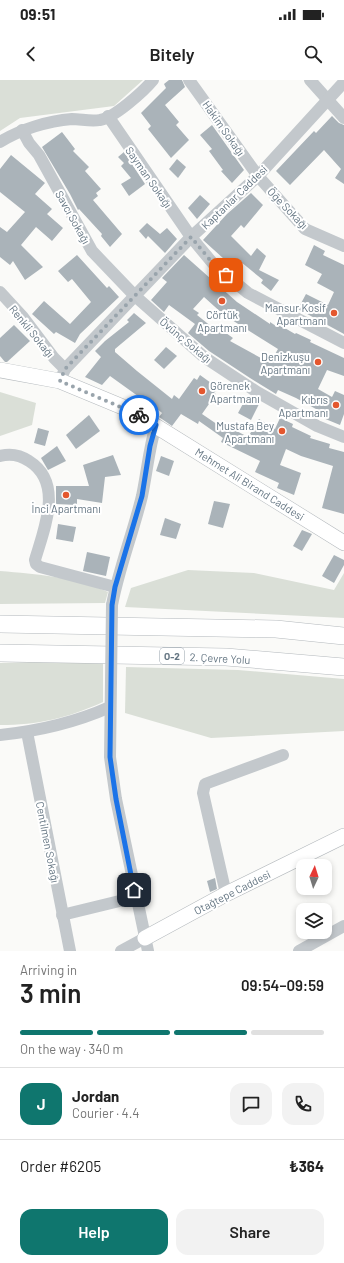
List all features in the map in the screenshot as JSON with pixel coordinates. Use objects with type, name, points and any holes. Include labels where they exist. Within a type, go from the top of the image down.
[{"type":"highway","points":[[0,624],[268,629],[344,636]]},
{"type":"highway","name":"2. Çevre Yolu","points":[[0,653],[226,657],[344,667]]},
{"type":"main road","name":"Mehmet Ali Birand Caddesi","points":[[0,370],[62,375],[156,425],[344,543]]},
{"type":"main road","name":"Otağtepe Caddesi","points":[[147,944],[226,894],[344,836]]},
{"type":"street","points":[[0,142],[22,130],[58,121],[72,119],[100,120],[125,105],[153,80]]},
{"type":"street","name":"Hakim Sokağı","points":[[190,80],[258,176]]},
{"type":"street","points":[[310,80],[344,118]]},
{"type":"street","name":"Kaptanlar Caddesi","points":[[62,375],[191,237],[258,176],[344,82]]},
{"type":"street","name":"Sayman Sokağı","points":[[108,116],[191,237],[215,266],[248,293],[344,343]]},
{"type":"street","name":"Savcı Sokağı","points":[[22,130],[29,143],[39,155],[92,251],[135,296]]},
{"type":"street","name":"Öḡe Sokağı","points":[[258,176],[305,229],[344,246]]},
{"type":"street","name":"Renkli Sokağı","points":[[0,292],[23,317],[54,358],[62,375]]},
{"type":"street","name":"Övünç Sokağı","points":[[135,296],[204,357],[257,392],[317,426],[344,438]]},
{"type":"street","points":[[147,944],[116,799],[110,757],[110,707],[112,605],[115,587],[142,496],[150,446],[156,425]]},
{"type":"street","points":[[0,456],[11,454],[25,458],[34,464],[47,484],[49,497],[47,519],[35,560],[36,564],[40,567],[115,587]]},
{"type":"street","points":[[0,735],[27,732],[82,719],[110,707]]},
{"type":"street","name":"Centilmen Sokağı","points":[[27,732],[70,951]]},
{"type":"street","points":[[226,894],[203,793],[205,784],[283,755]]},
{"type":"street","points":[[62,915],[136,897]]},
{"type":"street","points":[[299,951],[344,926]]},
{"type":"street","name":"Otağtepe Caddesi","points":[[121,951],[147,944]]},
{"type":"shaded area","points":[[0,80],[143,80],[114,106],[20,118],[0,131]]},
{"type":"shaded area","points":[[0,392],[36,403],[32,425],[0,436]]},
{"type":"shaded area","points":[[188,570],[254,573],[334,590],[344,573],[344,618],[125,607],[131,588]]},
{"type":"shaded area","points":[[0,571],[41,575],[69,580],[108,592],[105,603],[0,604]]},
{"type":"shaded area","points":[[0,663],[103,663],[103,702],[90,708],[53,720],[27,724],[0,725]]},
{"type":"shaded area","points":[[126,667],[238,670],[344,679],[344,731],[211,738],[125,713]]},
{"type":"building","points":[[169,80],[182,80],[185,87],[165,105],[179,122],[176,125],[189,140],[171,158],[148,129],[151,126],[141,113],[166,88],[164,84]]},
{"type":"building","points":[[332,116],[339,123],[344,125],[344,184],[335,178],[341,169],[324,150],[290,185],[276,171],[314,131],[316,133]]},
{"type":"building","points":[[212,125],[244,170],[232,183],[221,171],[223,170],[209,151],[212,149],[200,135]]},
{"type":"building","points":[[62,132],[75,149],[73,151],[89,167],[85,171],[101,189],[96,193],[98,196],[93,200],[122,234],[110,247],[101,236],[102,234],[79,209],[78,210],[42,147]]},
{"type":"building","points":[[124,152],[145,184],[129,196],[121,184],[131,178],[121,166],[124,163],[118,157]]},
{"type":"building","points":[[11,155],[45,183],[35,194],[52,209],[47,214],[63,228],[52,241],[36,227],[21,245],[43,267],[25,280],[13,261],[10,265],[0,257],[0,227],[7,232],[25,212],[0,192],[0,169]]},
{"type":"building","points":[[177,159],[186,167],[178,178],[169,169]]},
{"type":"building","points":[[251,193],[263,205],[244,228],[241,225],[231,236],[251,256],[257,248],[266,256],[259,270],[279,280],[271,291],[261,283],[263,280],[241,262],[233,270],[223,260],[224,259],[203,240],[227,214]]},
{"type":"building","points":[[200,195],[210,204],[197,219],[188,208]]},
{"type":"building","points":[[147,223],[160,234],[167,228],[177,239],[165,253],[148,236],[146,239],[139,231]]},
{"type":"building","points":[[314,245],[325,251],[323,255],[344,265],[344,334],[298,309],[306,294],[328,305],[334,292],[317,283],[322,274],[305,265]]},
{"type":"building","points":[[77,255],[107,288],[109,286],[119,297],[80,334],[75,343],[56,332],[54,334],[32,314],[44,301],[70,324],[91,302],[72,279],[68,282],[58,271]]},
{"type":"building","points":[[184,255],[237,302],[270,324],[270,322],[276,326],[278,324],[295,334],[296,333],[311,340],[310,342],[344,358],[344,376],[327,370],[318,389],[332,397],[335,391],[344,395],[344,414],[340,425],[323,418],[325,414],[296,398],[278,390],[276,394],[209,351],[188,333],[195,324],[169,305],[164,312],[151,300],[167,282],[162,278]],"holes":[[[204,297],[224,315],[278,349],[270,363],[230,341],[233,338],[219,328],[217,331],[197,315],[199,313],[193,309]]]},
{"type":"building","points":[[134,313],[146,323],[115,349],[115,352],[172,399],[174,395],[179,399],[194,378],[197,380],[200,375],[218,388],[214,393],[216,394],[202,414],[227,431],[229,427],[248,437],[259,419],[275,429],[280,418],[293,424],[292,427],[311,436],[310,438],[330,444],[329,448],[344,452],[344,514],[322,508],[333,466],[301,456],[286,449],[280,465],[301,473],[294,495],[277,488],[279,483],[255,472],[260,461],[221,442],[223,438],[199,421],[198,424],[181,414],[172,426],[159,417],[162,413],[143,397],[142,399],[110,376],[102,385],[85,377],[101,357],[95,351],[129,322],[127,320]]},
{"type":"building","points":[[14,325],[30,341],[7,362],[5,362],[0,356],[0,338]]},
{"type":"building","points":[[166,347],[177,356],[164,369],[154,360]]},
{"type":"building","points":[[246,398],[259,404],[251,420],[238,413]]},
{"type":"building","points":[[89,415],[100,431],[76,449],[66,435]]},
{"type":"building","points":[[38,428],[49,431],[45,446],[34,443]]},
{"type":"building","points":[[57,446],[66,461],[48,470],[41,458]]},
{"type":"building","points":[[113,455],[121,475],[105,477],[102,503],[77,499],[77,505],[56,504],[56,486],[89,486],[83,465]]},
{"type":"building","points":[[161,456],[174,461],[169,476],[156,471]]},
{"type":"building","points":[[214,501],[230,504],[223,528],[208,524]]},
{"type":"building","points":[[165,518],[181,524],[176,539],[160,535]]},
{"type":"building","points":[[58,524],[76,527],[73,542],[56,539]]},
{"type":"building","points":[[302,530],[312,534],[302,551],[293,546]]},
{"type":"building","points":[[87,552],[110,557],[106,576],[83,571]]},
{"type":"building","points":[[334,555],[344,560],[344,565],[334,583],[322,576]]},
{"type":"building","points":[[215,878],[217,889],[210,892],[207,881]]},
{"type":"way so far","points":[[139,415],[60,381],[65,369],[191,237],[215,266],[226,275]]},
{"type":"place","name":"Cörtük Apartmanı","points":[[222,301]]},
{"type":"place","name":"Mansur Kosif Apartmanı","points":[[334,313]]},
{"type":"place","name":"Denizkuşu Apartmanı","points":[[318,362]]},
{"type":"place","name":"Görenek Apartmanı","points":[[202,391]]},
{"type":"place","name":"Kıbrıs Apartmanı","points":[[336,405]]},
{"type":"place","name":"Mustafa Bey Apartmanı","points":[[282,431]]},
{"type":"place","name":"İnci Apartmanı","points":[[66,495]]},
{"type":"route","points":[[134,890],[116,799],[110,757],[110,707],[112,605],[115,587],[142,496],[150,446],[156,425],[139,415]]}]
